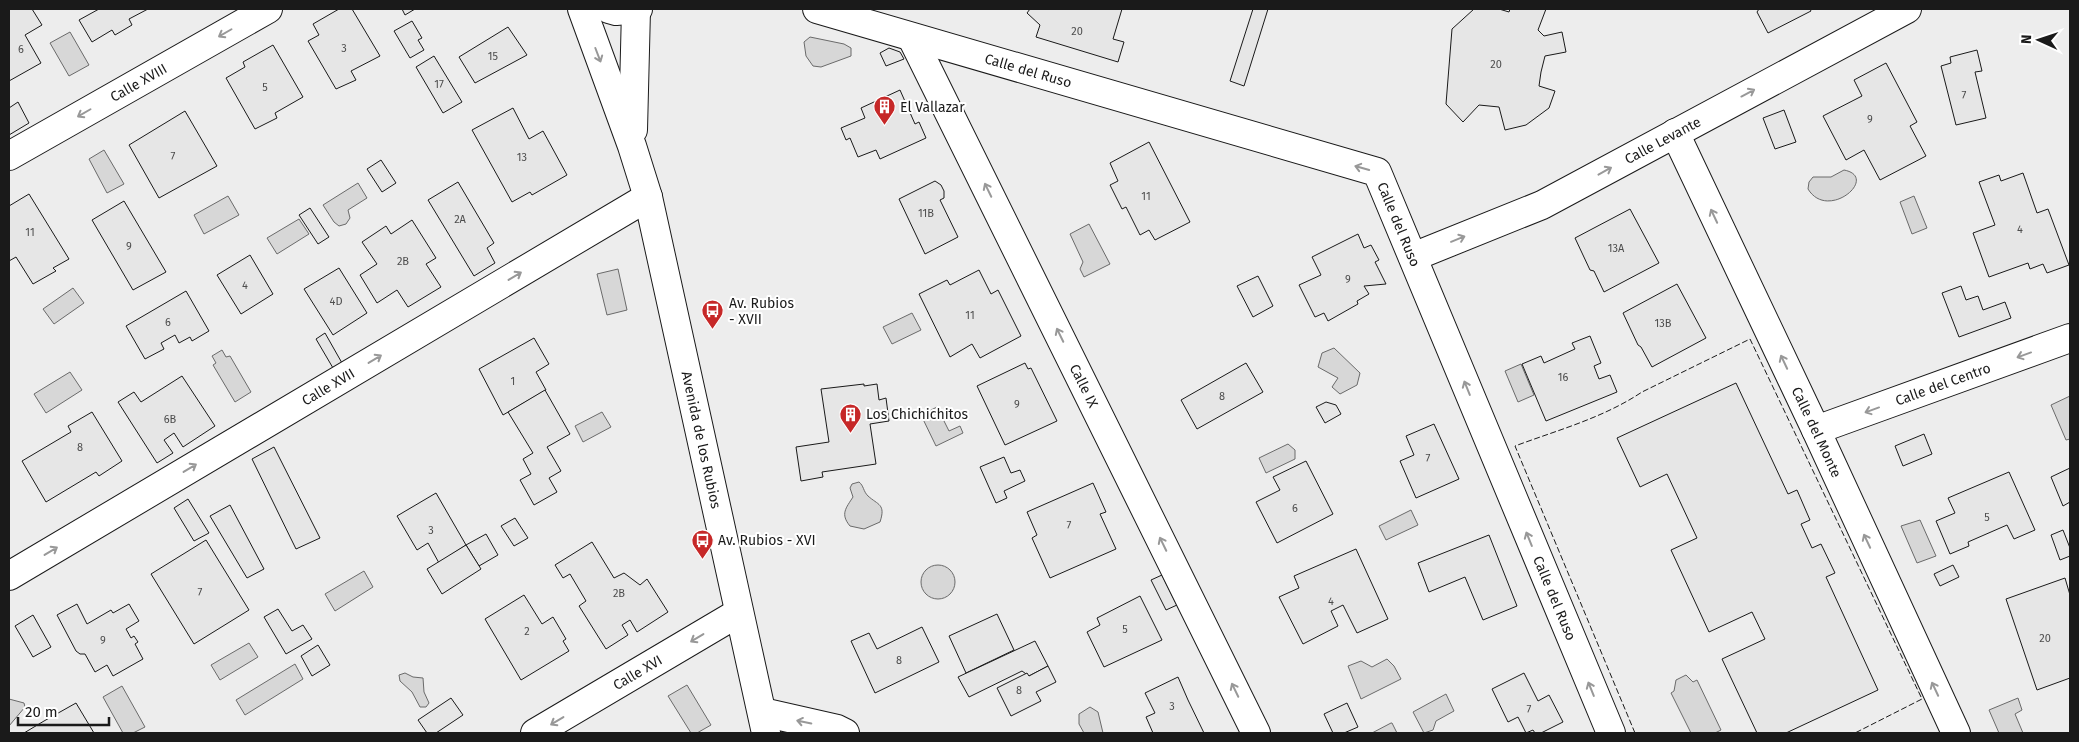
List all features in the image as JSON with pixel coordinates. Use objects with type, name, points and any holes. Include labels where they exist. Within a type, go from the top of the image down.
[{"type":"street","name":"Calle XVIII","points":[[9,156],[268,9]]},
{"type":"street","name":"Avenida de los Rubios","points":[[582,9],[632,146],[648,197],[738,613],[764,723]]},
{"type":"street","name":"Avenida de los Rubios","points":[[628,9],[632,146]]},
{"type":"street","name":"Calle del Ruso","points":[[817,9],[1377,172],[1611,733]]},
{"type":"street","name":"Calle Levante","points":[[1413,257],[1542,206],[1907,9]]},
{"type":"street","name":"Calle IX","points":[[912,38],[1256,733]]},
{"type":"street","name":"Calle del Monte","points":[[1675,133],[1816,430],[1956,733]]},
{"type":"street","name":"Calle XVII","points":[[9,576],[648,197]]},
{"type":"street","name":"Calle del Centro","points":[[1816,430],[2070,338]]},
{"type":"street","name":"Calle XVI","points":[[535,733],[738,613]]},
{"type":"street","points":[[764,723],[837,729],[845,733]]},
{"type":"shaded area","points":[[9,9],[2070,9],[2070,733],[9,733]]},
{"type":"shaded area","points":[[70,32],[89,65],[69,76],[50,43]]},
{"type":"shaded area","points":[[810,37],[844,44],[851,48],[851,56],[821,67],[813,66],[806,56],[804,42]]},
{"type":"shaded area","points":[[104,150],[124,184],[107,193],[89,159]]},
{"type":"shaded area","points":[[1844,170],[1854,174],[1856,181],[1854,188],[1838,199],[1827,201],[1817,198],[1808,189],[1809,182],[1813,177],[1831,177]]},
{"type":"shaded area","points":[[358,183],[367,198],[348,210],[350,218],[346,224],[339,226],[334,222],[323,205]]},
{"type":"shaded area","points":[[228,196],[239,215],[204,234],[194,215]]},
{"type":"shaded area","points":[[1914,196],[1927,228],[1912,234],[1900,202]]},
{"type":"shaded area","points":[[299,219],[309,234],[277,254],[267,238]]},
{"type":"shaded area","points":[[1089,224],[1110,264],[1084,277],[1080,269],[1083,262],[1070,234]]},
{"type":"shaded area","points":[[618,269],[627,310],[607,315],[597,274]]},
{"type":"shaded area","points":[[73,288],[84,303],[54,324],[43,309]]},
{"type":"shaded area","points":[[912,313],[921,330],[892,344],[883,327]]},
{"type":"shaded area","points":[[1334,348],[1360,373],[1357,385],[1340,394],[1332,387],[1338,378],[1318,367],[1322,353]]},
{"type":"shaded area","points":[[222,350],[226,357],[230,356],[251,392],[235,402],[213,365],[216,363],[212,356]]},
{"type":"shaded area","points":[[1521,364],[1534,395],[1518,402],[1505,371]]},
{"type":"shaded area","points":[[70,372],[82,390],[46,413],[34,394]]},
{"type":"shaded area","points":[[2070,396],[2070,439],[2066,440],[2051,405]]},
{"type":"shaded area","points":[[937,407],[949,431],[960,426],[963,433],[936,446],[921,415]]},
{"type":"shaded area","points":[[602,412],[611,427],[583,442],[575,426]]},
{"type":"shaded area","points":[[1288,444],[1295,450],[1295,459],[1266,473],[1259,458]]},
{"type":"shaded area","points":[[859,482],[868,496],[880,506],[882,512],[880,522],[864,529],[850,526],[845,518],[846,508],[853,497],[850,488],[852,484]]},
{"type":"shaded area","points":[[1411,510],[1418,525],[1386,540],[1379,526]]},
{"type":"shaded area","points":[[1920,520],[1936,556],[1917,563],[1901,526]]},
{"type":"shaded area","points":[[938,565],[945,566],[950,570],[954,575],[954,589],[950,594],[945,598],[938,599],[931,598],[926,594],[922,589],[921,582],[922,575],[926,570],[931,566]]},
{"type":"shaded area","points":[[364,571],[373,587],[335,611],[325,594]]},
{"type":"shaded area","points":[[249,643],[258,657],[220,680],[211,665]]},
{"type":"shaded area","points":[[1387,659],[1394,666],[1401,679],[1361,699],[1348,666],[1361,661],[1372,667]]},
{"type":"shaded area","points":[[295,664],[303,679],[245,715],[236,700]]},
{"type":"shaded area","points":[[405,673],[413,677],[423,678],[424,692],[429,703],[426,707],[420,707],[412,692],[400,681],[399,675]]},
{"type":"shaded area","points":[[1686,675],[1693,682],[1697,680],[1721,730],[1715,733],[1691,733],[1671,693],[1674,691],[1676,680]]},
{"type":"shaded area","points":[[687,685],[711,725],[697,733],[691,733],[668,696]]},
{"type":"shaded area","points":[[122,686],[145,727],[133,733],[123,733],[103,697]]},
{"type":"shaded area","points":[[1446,694],[1454,711],[1436,721],[1433,730],[1424,733],[1413,712]]},
{"type":"shaded area","points":[[2018,698],[2022,710],[2015,714],[2023,733],[1999,733],[1989,710]]},
{"type":"shaded area","points":[[9,699],[24,703],[25,707],[9,726]]},
{"type":"shaded area","points":[[1090,707],[1098,712],[1103,733],[1084,733],[1079,724],[1079,714]]},
{"type":"shaded area","points":[[1391,723],[1397,733],[1372,733]]},
{"type":"building","points":[[9,9],[32,9],[42,25],[25,35],[41,63],[9,81]]},
{"type":"building","points":[[99,9],[148,9],[129,19],[132,25],[115,35],[112,30],[92,42],[79,20]]},
{"type":"building","points":[[339,9],[352,9],[380,56],[351,71],[356,80],[336,89],[308,41],[319,35],[313,24]]},
{"type":"building","points":[[402,9],[415,9],[405,15]]},
{"type":"building","points":[[1030,9],[1122,9],[1113,39],[1124,42],[1118,62],[1036,37],[1040,25],[1027,13]]},
{"type":"building","points":[[1253,9],[1268,9],[1244,86],[1230,81]]},
{"type":"building","points":[[1474,9],[1499,9],[1509,12],[1510,9],[1546,9],[1538,30],[1544,36],[1562,32],[1566,52],[1545,56],[1541,72],[1539,86],[1555,91],[1549,108],[1526,125],[1505,130],[1499,107],[1479,105],[1463,122],[1446,104],[1452,29]]},
{"type":"building","points":[[1759,9],[1810,9],[1811,11],[1768,33],[1757,12]]},
{"type":"building","points":[[412,21],[422,38],[418,40],[424,50],[410,58],[394,31]]},
{"type":"building","points":[[508,27],[527,55],[475,83],[459,57]]},
{"type":"building","points":[[273,45],[303,97],[275,113],[277,118],[255,129],[226,78],[245,67],[243,62]]},
{"type":"building","points":[[889,48],[900,52],[904,59],[886,66],[880,53]]},
{"type":"building","points":[[1977,50],[1982,71],[1975,72],[1986,118],[1956,125],[1941,66],[1951,63],[1950,57]]},
{"type":"building","points":[[434,56],[462,102],[443,113],[416,67]]},
{"type":"building","points":[[1886,63],[1917,122],[1910,126],[1926,156],[1880,180],[1864,150],[1846,160],[1823,116],[1862,96],[1854,80]]},
{"type":"building","name":"El Vallazar","points":[[900,90],[915,124],[919,122],[926,138],[880,159],[876,150],[858,157],[850,138],[846,140],[841,128],[865,118],[861,108]]},
{"type":"building","points":[[18,102],[29,123],[9,135],[9,108]]},
{"type":"building","points":[[513,108],[529,139],[543,131],[567,175],[532,195],[530,192],[512,202],[472,130]]},
{"type":"building","points":[[1784,110],[1796,142],[1775,149],[1763,118]]},
{"type":"building","points":[[185,111],[217,166],[159,198],[129,145]]},
{"type":"building","points":[[1149,142],[1190,222],[1155,240],[1149,230],[1140,235],[1126,207],[1122,209],[1110,185],[1118,181],[1110,163]]},
{"type":"building","points":[[381,160],[396,183],[382,192],[367,169]]},
{"type":"building","points":[[2023,173],[2037,213],[2048,209],[2069,265],[2047,273],[2043,264],[2030,269],[2028,263],[1989,277],[1973,233],[1995,225],[1979,182],[1999,175],[2001,181]]},
{"type":"building","points":[[935,181],[941,185],[944,191],[944,198],[940,200],[958,237],[925,254],[899,199]]},
{"type":"building","points":[[458,182],[494,243],[487,248],[495,263],[474,276],[428,200]]},
{"type":"building","points":[[29,194],[69,259],[53,268],[56,271],[33,284],[16,257],[9,261],[9,206]]},
{"type":"building","points":[[124,201],[166,272],[133,290],[92,220]]},
{"type":"building","points":[[310,208],[329,237],[318,244],[299,215]]},
{"type":"building","points":[[1630,209],[1659,263],[1604,292],[1594,271],[1590,270],[1575,238]]},
{"type":"building","points":[[412,220],[436,258],[426,264],[441,287],[408,307],[397,290],[377,303],[360,275],[377,264],[362,242],[386,226],[391,234]]},
{"type":"building","points":[[1358,234],[1364,248],[1371,245],[1379,260],[1375,262],[1386,284],[1364,286],[1369,294],[1357,301],[1358,304],[1328,321],[1324,313],[1315,317],[1299,285],[1321,275],[1312,257]]},
{"type":"building","points":[[250,255],[273,294],[241,314],[217,275]]},
{"type":"building","points":[[339,268],[367,313],[333,335],[304,289]]},
{"type":"building","points":[[979,270],[991,294],[998,290],[1021,336],[980,358],[972,344],[950,357],[919,294],[947,280],[950,285]]},
{"type":"building","points":[[1258,276],[1273,306],[1253,317],[1237,286]]},
{"type":"building","points":[[1677,284],[1706,338],[1652,367],[1638,345],[1623,313]]},
{"type":"building","points":[[1961,286],[1966,300],[1978,296],[1983,310],[2005,302],[2011,318],[1959,337],[1942,293]]},
{"type":"building","points":[[186,291],[209,331],[192,341],[190,337],[179,343],[175,335],[161,343],[164,349],[145,359],[126,326]]},
{"type":"building","points":[[325,333],[342,363],[333,368],[316,339]]},
{"type":"building","points":[[1590,336],[1601,363],[1594,366],[1599,379],[1610,375],[1617,392],[1546,421],[1522,364],[1541,356],[1544,363],[1575,349],[1572,343]]},
{"type":"building","points":[[534,338],[549,364],[536,372],[546,390],[503,415],[479,369]]},
{"type":"building","points":[[1025,363],[1028,369],[1031,368],[1057,421],[1005,445],[977,386]]},
{"type":"building","points":[[1246,363],[1263,392],[1197,429],[1181,400]]},
{"type":"building","points":[[182,376],[215,426],[183,447],[174,433],[164,440],[173,453],[157,463],[118,402],[134,392],[141,402]]},
{"type":"building","points":[[1736,383],[1788,494],[1797,490],[1810,520],[1801,524],[1812,548],[1821,544],[1835,573],[1826,577],[1878,690],[1786,733],[1757,733],[1722,659],[1765,639],[1752,612],[1709,632],[1671,550],[1697,538],[1667,474],[1640,487],[1617,438]]},
{"type":"building","name":"Los Chichichitos","points":[[864,384],[864,386],[877,384],[879,400],[886,398],[889,421],[870,424],[876,464],[822,472],[823,477],[801,481],[796,447],[829,442],[821,389]]},
{"type":"building","points":[[545,390],[570,434],[547,447],[561,471],[549,478],[557,492],[534,505],[520,480],[531,474],[523,459],[533,453],[508,412]]},
{"type":"building","points":[[1326,402],[1336,405],[1341,414],[1325,423],[1316,407]]},
{"type":"building","points":[[92,412],[122,461],[99,476],[96,472],[46,502],[22,461],[71,432],[68,426]]},
{"type":"building","points":[[1434,424],[1459,479],[1416,498],[1400,461],[1414,455],[1406,436]]},
{"type":"building","points":[[1924,434],[1932,454],[1903,466],[1895,446]]},
{"type":"building","points":[[274,447],[320,538],[296,549],[252,459]]},
{"type":"building","points":[[1004,457],[1011,473],[1020,470],[1025,481],[1004,491],[1007,498],[996,503],[980,467]]},
{"type":"building","points":[[1306,461],[1333,514],[1277,543],[1256,502],[1280,490],[1273,477]]},
{"type":"building","points":[[2070,468],[2070,502],[2063,506],[2051,477]]},
{"type":"building","points":[[2009,472],[2035,530],[2014,539],[2007,525],[1968,542],[1969,546],[1950,554],[1936,521],[1955,513],[1948,498]]},
{"type":"building","points":[[1093,483],[1106,512],[1100,514],[1116,549],[1050,578],[1032,538],[1037,535],[1027,512]]},
{"type":"building","points":[[436,493],[466,545],[439,563],[428,543],[417,550],[397,516]]},
{"type":"building","points":[[188,499],[209,533],[194,541],[174,508]]},
{"type":"building","points":[[230,505],[264,569],[247,578],[210,516]]},
{"type":"building","points":[[515,518],[528,538],[514,546],[501,526]]},
{"type":"building","points":[[2063,530],[2070,548],[2070,556],[2060,560],[2051,535]]},
{"type":"building","points":[[486,534],[498,555],[479,566],[466,545]]},
{"type":"building","points":[[1489,535],[1517,606],[1483,620],[1465,577],[1429,592],[1418,563]]},
{"type":"building","points":[[206,540],[249,610],[194,644],[151,574]]},
{"type":"building","points":[[592,542],[614,578],[624,573],[640,585],[647,579],[668,612],[637,632],[630,620],[622,625],[628,635],[606,649],[579,606],[586,601],[570,574],[563,578],[555,565]]},
{"type":"building","points":[[466,545],[481,569],[442,594],[427,569]]},
{"type":"building","points":[[1356,549],[1388,619],[1357,633],[1343,605],[1331,611],[1338,626],[1303,644],[1279,597],[1299,588],[1294,576]]},
{"type":"building","points":[[1953,565],[1959,577],[1940,586],[1934,574]]},
{"type":"building","points":[[1162,575],[1177,605],[1166,610],[1151,580]]},
{"type":"building","points":[[2065,578],[2070,595],[2070,678],[2037,690],[2006,599]]},
{"type":"building","points":[[524,595],[542,624],[553,617],[566,639],[563,641],[569,651],[521,680],[485,619]]},
{"type":"building","points":[[1140,596],[1162,640],[1104,667],[1087,632],[1100,625],[1097,618]]},
{"type":"building","points":[[77,604],[87,624],[111,610],[113,613],[129,604],[139,621],[126,629],[131,638],[134,636],[138,642],[135,644],[143,659],[113,676],[107,665],[95,672],[85,654],[80,654],[76,651],[57,615]]},
{"type":"building","points":[[278,609],[292,631],[303,625],[312,639],[286,654],[264,617]]},
{"type":"building","points":[[997,614],[1014,650],[966,673],[949,636]]},
{"type":"building","points":[[33,615],[51,647],[33,657],[15,626]]},
{"type":"building","points":[[922,627],[939,662],[875,693],[851,641],[869,633],[877,649]]},
{"type":"building","points":[[1035,641],[1048,666],[1029,676],[1022,671],[969,697],[958,677]]},
{"type":"building","points":[[318,645],[330,665],[312,676],[301,656]]},
{"type":"building","points":[[1048,666],[1056,682],[1036,692],[1041,701],[1011,716],[997,688],[1027,673],[1029,676]]},
{"type":"building","points":[[1524,673],[1538,701],[1549,695],[1563,722],[1541,733],[1535,733],[1533,730],[1526,733],[1518,717],[1508,722],[1492,689]]},
{"type":"building","points":[[1178,677],[1204,733],[1153,733],[1146,717],[1155,713],[1145,693]]},
{"type":"building","points":[[451,698],[463,715],[436,733],[427,733],[418,720]]},
{"type":"building","points":[[76,703],[94,733],[24,733],[44,721]]},
{"type":"building","points":[[1347,703],[1358,727],[1344,733],[1333,733],[1324,714]]},
{"type":"fence","points":[[1635,733],[1515,446],[1580,423],[1612,409],[1642,392],[1750,339],[1922,699],[1855,733]]},
{"type":"place","name":"El Vallazar","points":[[884,126]]},
{"type":"place","name":"Av. Rubios - XVII","points":[[713,330]]},
{"type":"place","name":"Los Chichichitos","points":[[850,433]]},
{"type":"place","name":"Av. Rubios - XVI","points":[[702,559]]}]
